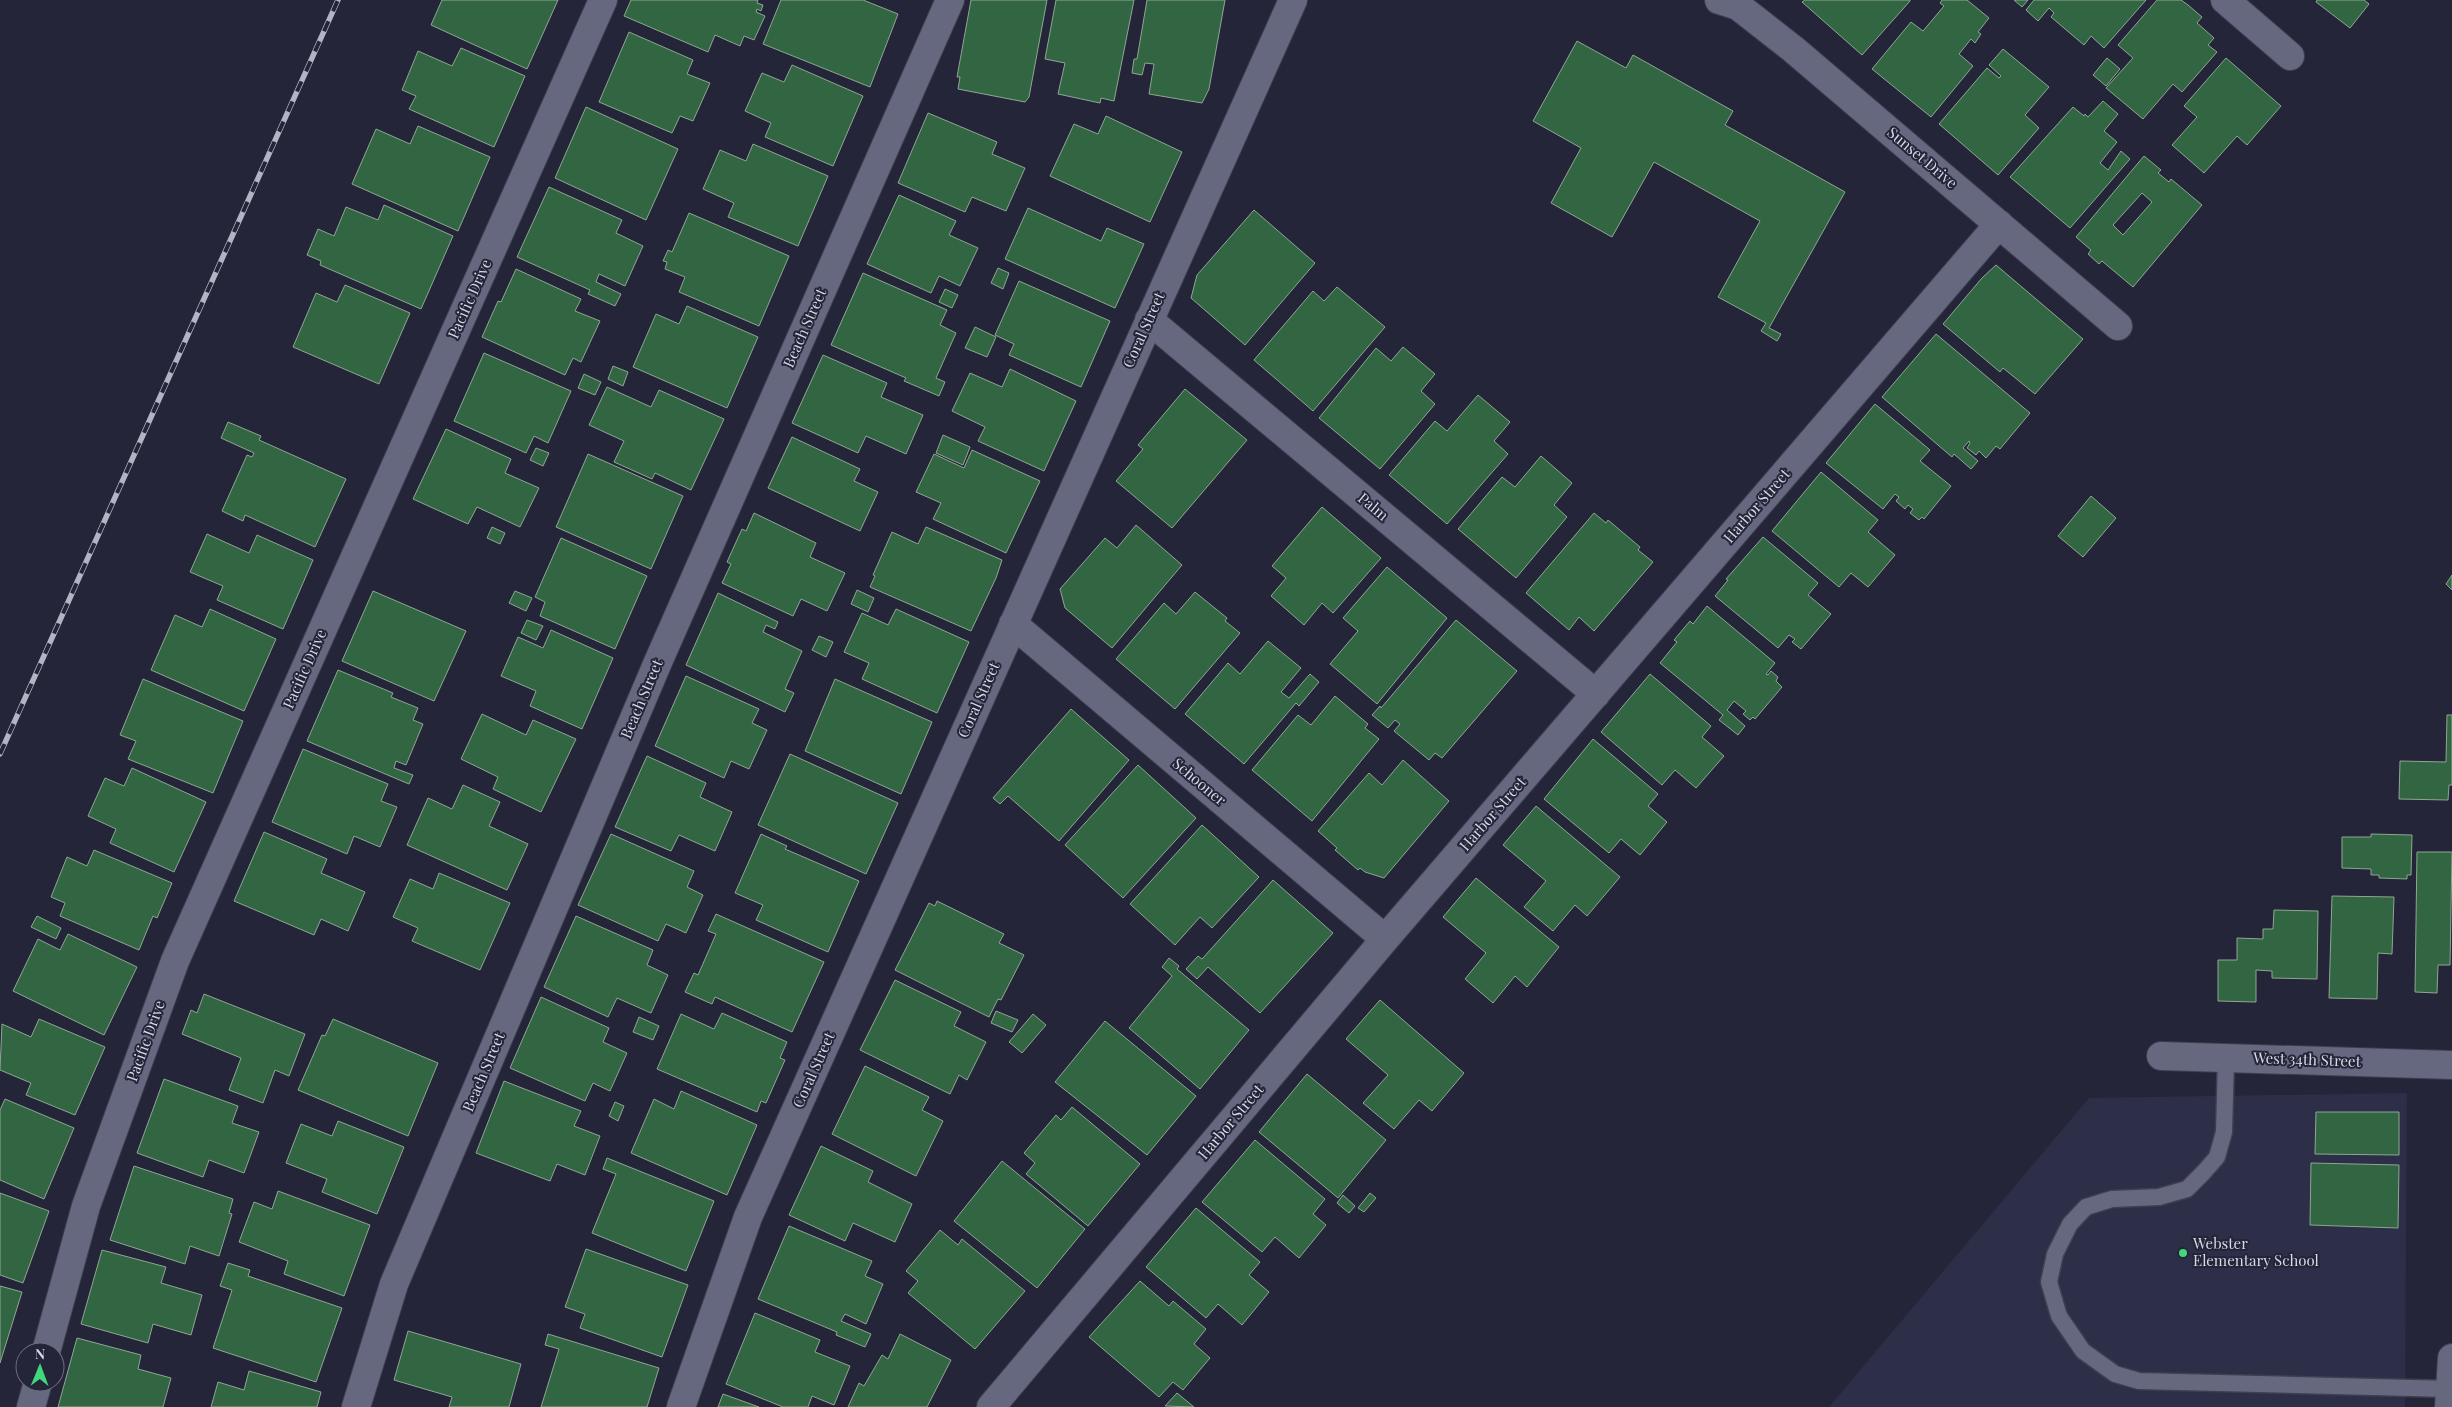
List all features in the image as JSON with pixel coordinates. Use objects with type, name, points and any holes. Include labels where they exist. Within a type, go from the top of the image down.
[{"type":"street","name":"Pacific Drive","points":[[49,1342],[86,1206],[174,961],[604,0]]},
{"type":"street","name":"Beach Street","points":[[356,1407],[394,1284],[658,662],[950,0]]},
{"type":"street","name":"Coral Street","points":[[682,1407],[748,1217],[1293,0]]},
{"type":"street","points":[[2225,0],[2290,56]]},
{"type":"street","name":"Sunset Drive","points":[[1734,2],[2118,326]]},
{"type":"street","name":"Harbor Street","points":[[991,1407],[1385,939],[1999,224]]},
{"type":"street","name":"Palm","points":[[1149,320],[1596,694]]},
{"type":"street","name":"Schooner","points":[[1013,624],[1385,939]]},
{"type":"street","name":"West 34th Street","points":[[2161,1056],[2452,1065]]},
{"type":"street","points":[[2450,1398],[2452,1358]]},
{"type":"street","points":[[31,1407],[35,1392]]},
{"type":"lane","points":[[2226,1058],[2224,1132],[2217,1157],[2187,1189],[2159,1197],[2112,1199],[2086,1207],[2070,1224],[2055,1254],[2049,1282],[2059,1316],[2083,1351],[2115,1374],[2140,1381],[2450,1398]]},
{"type":"shaded area","name":"Webster Elementary School","points":[[2407,1093],[2405,1407],[1829,1407],[2089,1098]]},
{"type":"building","points":[[442,0],[558,0],[527,69],[431,25]]},
{"type":"building","points":[[631,0],[758,0],[757,3],[763,5],[761,11],[757,9],[756,12],[765,16],[754,40],[744,36],[740,46],[715,35],[708,52],[624,16]]},
{"type":"building","points":[[781,0],[863,0],[898,14],[870,87],[763,44]]},
{"type":"building","points":[[971,0],[1047,0],[1029,97],[1025,102],[958,89],[960,77],[957,77]]},
{"type":"building","points":[[1056,0],[1134,0],[1114,101],[1101,98],[1100,103],[1058,94],[1065,63],[1045,59]]},
{"type":"building","points":[[1147,0],[1225,0],[1209,89],[1202,103],[1149,94],[1154,64],[1145,63],[1142,75],[1132,73],[1134,59],[1137,59]]},
{"type":"building","points":[[1805,0],[1910,1],[1862,55],[1802,2]]},
{"type":"building","points":[[1942,0],[1967,0],[1989,18],[1978,32],[1981,34],[1975,43],[1971,39],[1959,54],[1973,66],[1931,117],[1872,69],[1911,22],[1923,31],[1944,6],[1940,3]]},
{"type":"building","points":[[2014,0],[2028,0],[2022,7]]},
{"type":"building","points":[[2034,0],[2146,0],[2104,48],[2091,36],[2084,45],[2051,17],[2054,13],[2049,8],[2038,21],[2026,10]]},
{"type":"building","points":[[2157,0],[2181,0],[2202,17],[2197,23],[2214,38],[2208,45],[2217,52],[2182,92],[2173,84],[2143,119],[2106,88],[2133,58],[2118,45]]},
{"type":"building","points":[[2317,0],[2364,0],[2369,4],[2350,28],[2316,2]]},
{"type":"building","points":[[629,32],[693,60],[687,74],[710,83],[693,121],[680,116],[672,133],[599,102]]},
{"type":"building","points":[[1577,41],[1626,68],[1633,55],[1733,111],[1725,125],[1845,192],[1769,328],[1781,334],[1777,341],[1761,331],[1766,323],[1718,297],[1760,221],[1654,162],[1612,237],[1551,203],[1581,148],[1533,121]]},
{"type":"building","points":[[461,48],[525,76],[494,147],[409,109],[416,96],[402,90],[418,51],[452,66]]},
{"type":"building","points":[[2003,49],[2049,87],[2025,115],[2039,128],[1998,175],[1939,124],[1987,68],[1999,78],[2001,76],[1989,65]]},
{"type":"building","points":[[2107,58],[2120,69],[2106,86],[2093,75]]},
{"type":"building","points":[[2226,58],[2281,106],[2247,145],[2237,136],[2204,173],[2172,145],[2197,117],[2184,106]]},
{"type":"building","points":[[792,65],[863,96],[833,166],[765,137],[771,123],[745,111],[762,73],[784,82]]},
{"type":"building","points":[[2103,101],[2118,114],[2104,131],[2117,142],[2100,163],[2108,170],[2121,151],[2130,159],[2070,228],[2010,177],[2073,107],[2088,117]]},
{"type":"building","points":[[586,107],[678,149],[646,220],[555,178]]},
{"type":"building","points":[[928,113],[997,142],[992,154],[1025,168],[1006,211],[972,197],[965,212],[898,183]]},
{"type":"building","points":[[1106,116],[1182,152],[1150,222],[1050,176],[1074,124],[1098,134]]},
{"type":"building","points":[[418,126],[490,157],[458,231],[352,184],[376,129],[410,144]]},
{"type":"building","points":[[753,144],[828,176],[798,246],[728,217],[734,203],[703,189],[720,150],[746,161]]},
{"type":"building","points":[[2144,156],[2161,170],[2158,173],[2169,182],[2171,179],[2202,205],[2133,287],[2102,261],[2099,264],[2088,254],[2091,250],[2076,237]],"holes":[[[2142,193],[2152,202],[2123,235],[2113,225]]]},
{"type":"building","points":[[549,187],[622,220],[616,233],[643,246],[625,286],[599,274],[596,282],[621,294],[615,306],[588,294],[590,290],[517,257]]},
{"type":"building","points":[[899,195],[956,221],[949,235],[978,248],[960,286],[939,276],[931,293],[867,264]]},
{"type":"building","points":[[384,205],[453,236],[421,309],[320,265],[321,261],[307,255],[318,229],[334,236],[346,207],[378,220]]},
{"type":"building","points":[[1028,208],[1101,241],[1107,228],[1144,244],[1115,308],[1005,259]]},
{"type":"building","points":[[1254,210],[1315,263],[1245,345],[1191,298],[1197,275]]},
{"type":"building","points":[[689,213],[789,256],[759,326],[679,292],[685,277],[665,269],[667,262],[663,261],[668,250],[672,252]]},
{"type":"building","points":[[1996,265],[2083,339],[2035,394],[2003,368],[2000,372],[1943,324],[1982,278]]},
{"type":"building","points":[[998,268],[1009,273],[1003,289],[991,283]]},
{"type":"building","points":[[516,269],[581,299],[575,311],[600,321],[581,362],[573,358],[565,375],[482,337],[498,301],[501,302]]},
{"type":"building","points":[[863,273],[947,310],[940,325],[956,333],[936,378],[945,382],[939,396],[904,381],[906,378],[831,345]]},
{"type":"building","points":[[1019,281],[1110,321],[1081,387],[1009,355],[1014,344],[995,335]]},
{"type":"building","points":[[345,285],[410,313],[379,384],[293,347],[316,293],[337,302]]},
{"type":"building","points":[[1337,287],[1385,327],[1313,411],[1254,360],[1313,291],[1324,301]]},
{"type":"building","points":[[945,289],[958,295],[952,308],[939,302]]},
{"type":"building","points":[[687,306],[758,337],[727,408],[633,367],[656,314],[679,324]]},
{"type":"building","points":[[975,327],[996,337],[987,357],[965,348]]},
{"type":"building","points":[[1936,334],[2030,413],[2000,449],[1996,446],[1986,458],[1979,451],[1976,455],[1967,448],[1970,443],[1969,441],[1963,448],[1978,461],[1971,469],[1954,454],[1952,457],[1882,397]]},
{"type":"building","points":[[1403,347],[1435,374],[1421,391],[1435,404],[1380,469],[1319,418],[1376,348],[1391,361]]},
{"type":"building","points":[[484,353],[571,391],[548,443],[534,436],[526,453],[454,421]]},
{"type":"building","points":[[823,355],[887,383],[881,397],[923,415],[906,454],[866,436],[858,453],[792,423]]},
{"type":"building","points":[[613,366],[628,372],[623,386],[608,379]]},
{"type":"building","points":[[1010,369],[1076,401],[1044,471],[978,441],[985,427],[952,411],[970,373],[1002,387]]},
{"type":"building","points":[[584,374],[601,382],[595,395],[578,388]]},
{"type":"building","points":[[607,387],[651,407],[659,390],[724,419],[691,490],[655,473],[652,479],[614,462],[624,441],[589,425]]},
{"type":"building","points":[[1185,389],[1247,440],[1172,528],[1116,481],[1143,449],[1138,445]]},
{"type":"building","points":[[1478,395],[1510,422],[1494,441],[1508,454],[1447,524],[1389,475],[1435,421],[1447,431]]},
{"type":"building","points":[[1875,404],[1930,450],[1920,461],[1951,486],[1924,519],[1922,517],[1919,520],[1910,513],[1913,509],[1908,505],[1905,509],[1896,501],[1899,497],[1895,494],[1883,509],[1826,463]]},
{"type":"building","points":[[228,422],[261,436],[259,440],[346,479],[315,547],[245,515],[243,521],[222,511],[247,455],[252,457],[254,453],[221,438]]},
{"type":"building","points":[[446,429],[511,459],[505,473],[539,488],[520,527],[477,507],[468,524],[413,499]]},
{"type":"building","points":[[943,435],[970,447],[963,465],[936,453]]},
{"type":"building","points":[[792,437],[860,469],[854,481],[878,492],[860,531],[768,488]]},
{"type":"building","points":[[536,448],[549,453],[543,466],[530,460]]},
{"type":"building","points":[[972,450],[1040,481],[1006,553],[933,519],[941,503],[916,492],[934,454],[964,468]]},
{"type":"building","points":[[588,454],[683,496],[651,569],[556,527]]},
{"type":"building","points":[[1541,456],[1572,483],[1554,505],[1567,517],[1516,578],[1458,529],[1502,477],[1515,487]]},
{"type":"building","points":[[1821,472],[1878,520],[1868,532],[1895,555],[1868,587],[1851,573],[1839,587],[1772,531]]},
{"type":"building","points":[[2091,496],[2116,518],[2083,557],[2058,536]]},
{"type":"building","points":[[1322,507],[1381,558],[1333,613],[1322,603],[1304,625],[1271,596],[1286,578],[1272,566]]},
{"type":"building","points":[[754,513],[816,543],[810,557],[845,573],[827,611],[801,599],[793,616],[722,583],[731,564],[727,562],[742,529],[746,531]]},
{"type":"building","points":[[1594,513],[1606,523],[1608,520],[1640,547],[1638,550],[1653,562],[1594,631],[1579,617],[1569,630],[1526,593]]},
{"type":"building","points":[[1136,525],[1182,565],[1112,648],[1065,608],[1060,589],[1105,538],[1117,548]]},
{"type":"building","points":[[492,527],[505,533],[500,544],[487,538]]},
{"type":"building","points":[[926,527],[1002,560],[996,578],[971,631],[870,587],[875,576],[873,575],[892,532],[918,544]]},
{"type":"building","points":[[207,534],[249,553],[257,535],[313,560],[283,629],[217,600],[223,586],[190,572]]},
{"type":"building","points":[[1763,537],[1818,583],[1808,595],[1831,614],[1801,649],[1792,642],[1795,639],[1789,635],[1778,648],[1715,596],[1728,580],[1726,579]]},
{"type":"building","points":[[561,538],[647,576],[615,649],[540,616],[545,602],[535,597]]},
{"type":"building","points":[[1387,567],[1447,618],[1377,704],[1330,664],[1358,631],[1343,618]]},
{"type":"building","points":[[2452,575],[2452,590],[2446,584]]},
{"type":"building","points":[[857,590],[874,598],[868,612],[851,604]]},
{"type":"building","points":[[373,591],[466,631],[434,701],[342,661]]},
{"type":"building","points":[[515,591],[532,598],[526,611],[509,603]]},
{"type":"building","points":[[1195,592],[1227,618],[1225,621],[1240,633],[1175,709],[1116,659],[1164,603],[1176,614]]},
{"type":"building","points":[[718,593],[778,622],[775,629],[766,625],[763,632],[802,651],[785,689],[794,693],[785,712],[686,665]]},
{"type":"building","points":[[1707,606],[1775,663],[1766,674],[1768,675],[1771,671],[1778,677],[1776,681],[1782,687],[1755,719],[1753,717],[1750,720],[1743,714],[1746,711],[1734,701],[1727,710],[1745,726],[1738,735],[1719,720],[1723,715],[1660,663],[1677,642],[1674,640],[1690,621],[1693,624]]},
{"type":"building","points":[[210,609],[276,639],[244,711],[151,670],[175,615],[202,627]]},
{"type":"building","points":[[896,609],[969,642],[937,713],[862,679],[869,663],[844,652],[862,613],[888,625]]},
{"type":"building","points":[[527,620],[543,626],[536,640],[521,633]]},
{"type":"building","points":[[1456,620],[1517,671],[1442,758],[1435,753],[1429,760],[1394,731],[1400,724],[1395,720],[1388,728],[1372,715],[1380,706],[1381,708]]},
{"type":"building","points":[[551,630],[613,658],[582,729],[530,706],[536,691],[501,676],[518,637],[543,648]]},
{"type":"building","points":[[819,636],[833,642],[826,657],[812,650]]},
{"type":"building","points":[[1268,641],[1301,668],[1281,692],[1289,698],[1310,674],[1319,682],[1299,706],[1296,703],[1244,764],[1185,714],[1228,663],[1240,674]]},
{"type":"building","points":[[338,670],[393,693],[391,697],[418,708],[413,720],[423,724],[406,765],[396,761],[394,768],[413,775],[409,784],[307,741]]},
{"type":"building","points":[[1650,674],[1711,726],[1702,737],[1724,756],[1696,788],[1675,770],[1662,785],[1601,732]]},
{"type":"building","points":[[686,676],[759,709],[752,723],[767,730],[749,769],[731,761],[724,778],[655,746]]},
{"type":"building","points":[[143,679],[243,721],[213,793],[128,759],[136,741],[120,735]]},
{"type":"building","points":[[835,679],[932,722],[901,794],[805,751]]},
{"type":"building","points":[[1335,696],[1368,724],[1365,728],[1379,739],[1312,821],[1252,770],[1298,715],[1311,725]]},
{"type":"building","points":[[1071,709],[1129,760],[1059,841],[1008,796],[1000,804],[993,798]]},
{"type":"building","points":[[482,714],[526,735],[533,720],[576,739],[541,812],[493,789],[498,777],[461,759]]},
{"type":"building","points":[[2447,715],[2452,715],[2452,785],[2449,785],[2448,800],[2399,799],[2400,761],[2446,762]]},
{"type":"building","points":[[1593,739],[1658,794],[1648,806],[1667,822],[1640,855],[1621,839],[1609,853],[1544,799]]},
{"type":"building","points":[[303,749],[388,784],[381,801],[397,807],[380,847],[354,836],[347,854],[272,822]]},
{"type":"building","points":[[790,754],[898,803],[866,874],[758,825]]},
{"type":"building","points":[[647,756],[706,783],[700,797],[732,812],[715,851],[679,835],[671,851],[615,827]]},
{"type":"building","points":[[1403,760],[1449,801],[1384,878],[1365,872],[1360,868],[1358,870],[1335,850],[1337,848],[1318,831],[1369,773],[1382,785]]},
{"type":"building","points":[[1138,765],[1196,818],[1123,898],[1065,845]]},
{"type":"building","points":[[132,768],[206,802],[174,872],[110,843],[116,829],[88,816],[105,778],[124,786]]},
{"type":"building","points":[[463,785],[500,802],[489,826],[528,844],[507,890],[407,845],[428,798],[452,809]]},
{"type":"building","points":[[1536,806],[1620,877],[1587,916],[1575,905],[1553,931],[1524,907],[1546,881],[1503,845]]},
{"type":"building","points":[[1202,825],[1259,877],[1212,928],[1200,917],[1175,945],[1130,904]]},
{"type":"building","points":[[264,832],[327,859],[321,873],[365,892],[348,931],[321,919],[314,935],[234,901]]},
{"type":"building","points":[[611,834],[694,871],[687,887],[703,895],[686,933],[666,924],[658,941],[578,905]]},
{"type":"building","points":[[761,834],[787,846],[785,849],[859,881],[828,952],[756,920],[763,905],[735,893]]},
{"type":"building","points":[[2371,834],[2412,835],[2411,875],[2407,875],[2407,879],[2379,878],[2379,875],[2371,875],[2371,869],[2342,868],[2342,837],[2371,837]]},
{"type":"building","points":[[94,850],[172,883],[157,918],[153,916],[139,950],[60,916],[65,903],[51,897],[67,857],[87,866]]},
{"type":"building","points":[[2417,852],[2452,852],[2450,965],[2438,965],[2437,993],[2415,992]]},
{"type":"building","points":[[439,873],[510,903],[480,970],[412,941],[418,928],[393,917],[410,879],[433,889]]},
{"type":"building","points":[[1476,878],[1559,947],[1527,987],[1515,976],[1493,1003],[1465,979],[1486,953],[1443,917]]},
{"type":"building","points":[[1273,880],[1333,933],[1260,1013],[1208,967],[1197,979],[1186,969],[1198,956],[1202,959]]},
{"type":"building","points":[[2332,896],[2394,897],[2392,954],[2378,953],[2377,999],[2329,998]]},
{"type":"building","points":[[937,901],[1004,934],[999,943],[1024,955],[1001,1000],[998,999],[989,1017],[895,970],[929,903],[935,906]]},
{"type":"building","points":[[2274,910],[2318,911],[2317,979],[2272,978],[2272,971],[2256,970],[2256,1002],[2218,1001],[2218,960],[2237,960],[2237,938],[2263,939],[2263,929],[2273,929]]},
{"type":"building","points":[[716,914],[824,962],[792,1032],[715,997],[712,1004],[685,992],[694,973],[698,975],[716,934],[708,931]]},
{"type":"building","points":[[37,916],[61,928],[56,939],[31,927]]},
{"type":"building","points":[[576,916],[653,950],[647,965],[668,975],[651,1013],[617,998],[608,1017],[544,987]]},
{"type":"building","points":[[68,934],[137,967],[104,1035],[13,991],[38,939],[60,950]]},
{"type":"building","points":[[1169,958],[1179,966],[1177,969],[1249,1030],[1200,1089],[1129,1028],[1172,976],[1162,967]]},
{"type":"building","points":[[895,980],[961,1012],[954,1026],[986,1042],[967,1080],[959,1075],[950,1094],[860,1050]]},
{"type":"building","points":[[204,994],[305,1034],[289,1076],[275,1070],[263,1103],[229,1090],[241,1058],[182,1034],[191,1010],[197,1013]]},
{"type":"building","points":[[541,997],[609,1028],[603,1042],[627,1053],[610,1091],[593,1083],[585,1101],[510,1068]]},
{"type":"building","points":[[1380,1000],[1464,1073],[1432,1111],[1419,1100],[1394,1129],[1363,1103],[1388,1075],[1346,1039]]},
{"type":"building","points":[[996,1011],[1018,1020],[1012,1032],[991,1023]]},
{"type":"building","points":[[722,1013],[787,1042],[780,1058],[785,1060],[766,1103],[761,1101],[757,1112],[657,1069],[681,1014],[714,1029]]},
{"type":"building","points":[[1033,1014],[1046,1025],[1022,1053],[1009,1042]]},
{"type":"building","points":[[639,1017],[659,1026],[653,1040],[633,1032]]},
{"type":"building","points":[[39,1019],[105,1047],[75,1115],[26,1095],[31,1083],[0,1070],[2,1024],[31,1037]]},
{"type":"building","points":[[333,1019],[438,1063],[408,1136],[298,1090],[322,1035],[325,1036]]},
{"type":"building","points":[[1105,1021],[1196,1096],[1147,1155],[1055,1082]]},
{"type":"building","points":[[865,1066],[929,1097],[922,1110],[943,1121],[916,1176],[832,1134]]},
{"type":"building","points":[[1307,1074],[1386,1140],[1338,1198],[1259,1132]]},
{"type":"building","points":[[164,1079],[238,1106],[232,1123],[259,1132],[244,1173],[209,1160],[203,1177],[137,1153]]},
{"type":"building","points":[[504,1081],[581,1111],[574,1126],[600,1136],[585,1175],[557,1164],[550,1181],[476,1153]]},
{"type":"building","points":[[681,1091],[757,1125],[727,1195],[631,1153],[654,1099],[674,1109]]},
{"type":"building","points":[[5,1099],[74,1128],[44,1199],[0,1180],[0,1110]]},
{"type":"building","points":[[615,1102],[624,1106],[618,1121],[609,1116]]},
{"type":"building","points":[[1072,1107],[1140,1164],[1088,1226],[1026,1174],[1035,1163],[1024,1153],[1056,1115],[1061,1120]]},
{"type":"building","points":[[2316,1112],[2399,1112],[2399,1155],[2315,1154]]},
{"type":"building","points":[[338,1121],[404,1147],[377,1214],[322,1192],[327,1179],[286,1163],[301,1124],[332,1136]]},
{"type":"building","points":[[1255,1140],[1325,1199],[1313,1214],[1326,1225],[1299,1258],[1275,1237],[1262,1252],[1202,1202]]},
{"type":"building","points":[[821,1146],[873,1171],[868,1182],[912,1204],[895,1242],[853,1223],[845,1241],[789,1215]]},
{"type":"building","points":[[607,1158],[714,1201],[686,1271],[592,1233],[616,1174],[603,1169]]},
{"type":"building","points":[[1002,1161],[1085,1229],[1037,1288],[954,1221]]},
{"type":"building","points":[[2311,1163],[2399,1165],[2398,1228],[2310,1225]]},
{"type":"building","points":[[134,1166],[233,1199],[229,1213],[232,1214],[219,1256],[190,1246],[185,1264],[110,1240]]},
{"type":"building","points":[[278,1191],[370,1225],[344,1296],[284,1274],[288,1261],[239,1242],[254,1202],[272,1209]]},
{"type":"building","points":[[0,1193],[49,1211],[23,1283],[0,1275]]},
{"type":"building","points":[[1370,1193],[1376,1198],[1364,1212],[1358,1208]]},
{"type":"building","points":[[1343,1195],[1355,1206],[1349,1213],[1337,1203]]},
{"type":"building","points":[[1196,1208],[1260,1262],[1249,1275],[1269,1292],[1242,1325],[1218,1304],[1206,1318],[1146,1267]]},
{"type":"building","points":[[789,1226],[872,1261],[865,1276],[883,1284],[866,1324],[845,1314],[841,1321],[871,1334],[865,1347],[836,1335],[837,1332],[758,1299]]},
{"type":"building","points":[[940,1230],[958,1245],[962,1239],[1025,1291],[975,1349],[908,1293],[918,1281],[906,1271]]},
{"type":"building","points":[[586,1249],[688,1285],[662,1357],[580,1328],[585,1314],[565,1307]]},
{"type":"building","points":[[102,1250],[166,1267],[161,1283],[202,1295],[191,1335],[153,1324],[148,1343],[81,1324]]},
{"type":"building","points":[[228,1263],[250,1270],[248,1276],[342,1308],[316,1382],[213,1348],[232,1290],[220,1286]]},
{"type":"building","points":[[1140,1281],[1169,1306],[1173,1301],[1206,1329],[1194,1344],[1210,1358],[1183,1390],[1173,1382],[1159,1397],[1089,1337]]},
{"type":"building","points":[[0,1286],[22,1292],[0,1363]]},
{"type":"building","points":[[755,1313],[820,1340],[815,1352],[850,1366],[834,1405],[812,1396],[808,1407],[783,1407],[726,1384]]},
{"type":"building","points":[[408,1331],[521,1364],[509,1407],[449,1407],[452,1397],[394,1380]]},
{"type":"building","points":[[548,1334],[659,1368],[647,1407],[541,1407],[559,1349],[545,1345]]},
{"type":"building","points":[[900,1334],[951,1360],[927,1407],[848,1407],[859,1383],[864,1386],[882,1355],[888,1359]]},
{"type":"building","points":[[77,1338],[141,1355],[138,1369],[171,1378],[163,1407],[58,1407],[62,1392],[65,1392],[65,1382]]},
{"type":"building","points":[[249,1371],[321,1392],[317,1407],[211,1407],[218,1382],[244,1390]]},
{"type":"building","points":[[1177,1393],[1194,1407],[1165,1406]]},
{"type":"building","points":[[723,1394],[759,1407],[718,1407]]},
{"type":"railway","points":[[0,754],[338,0]]},
{"type":"place","name":"Webster Elementary School","points":[[2183,1253]]}]
